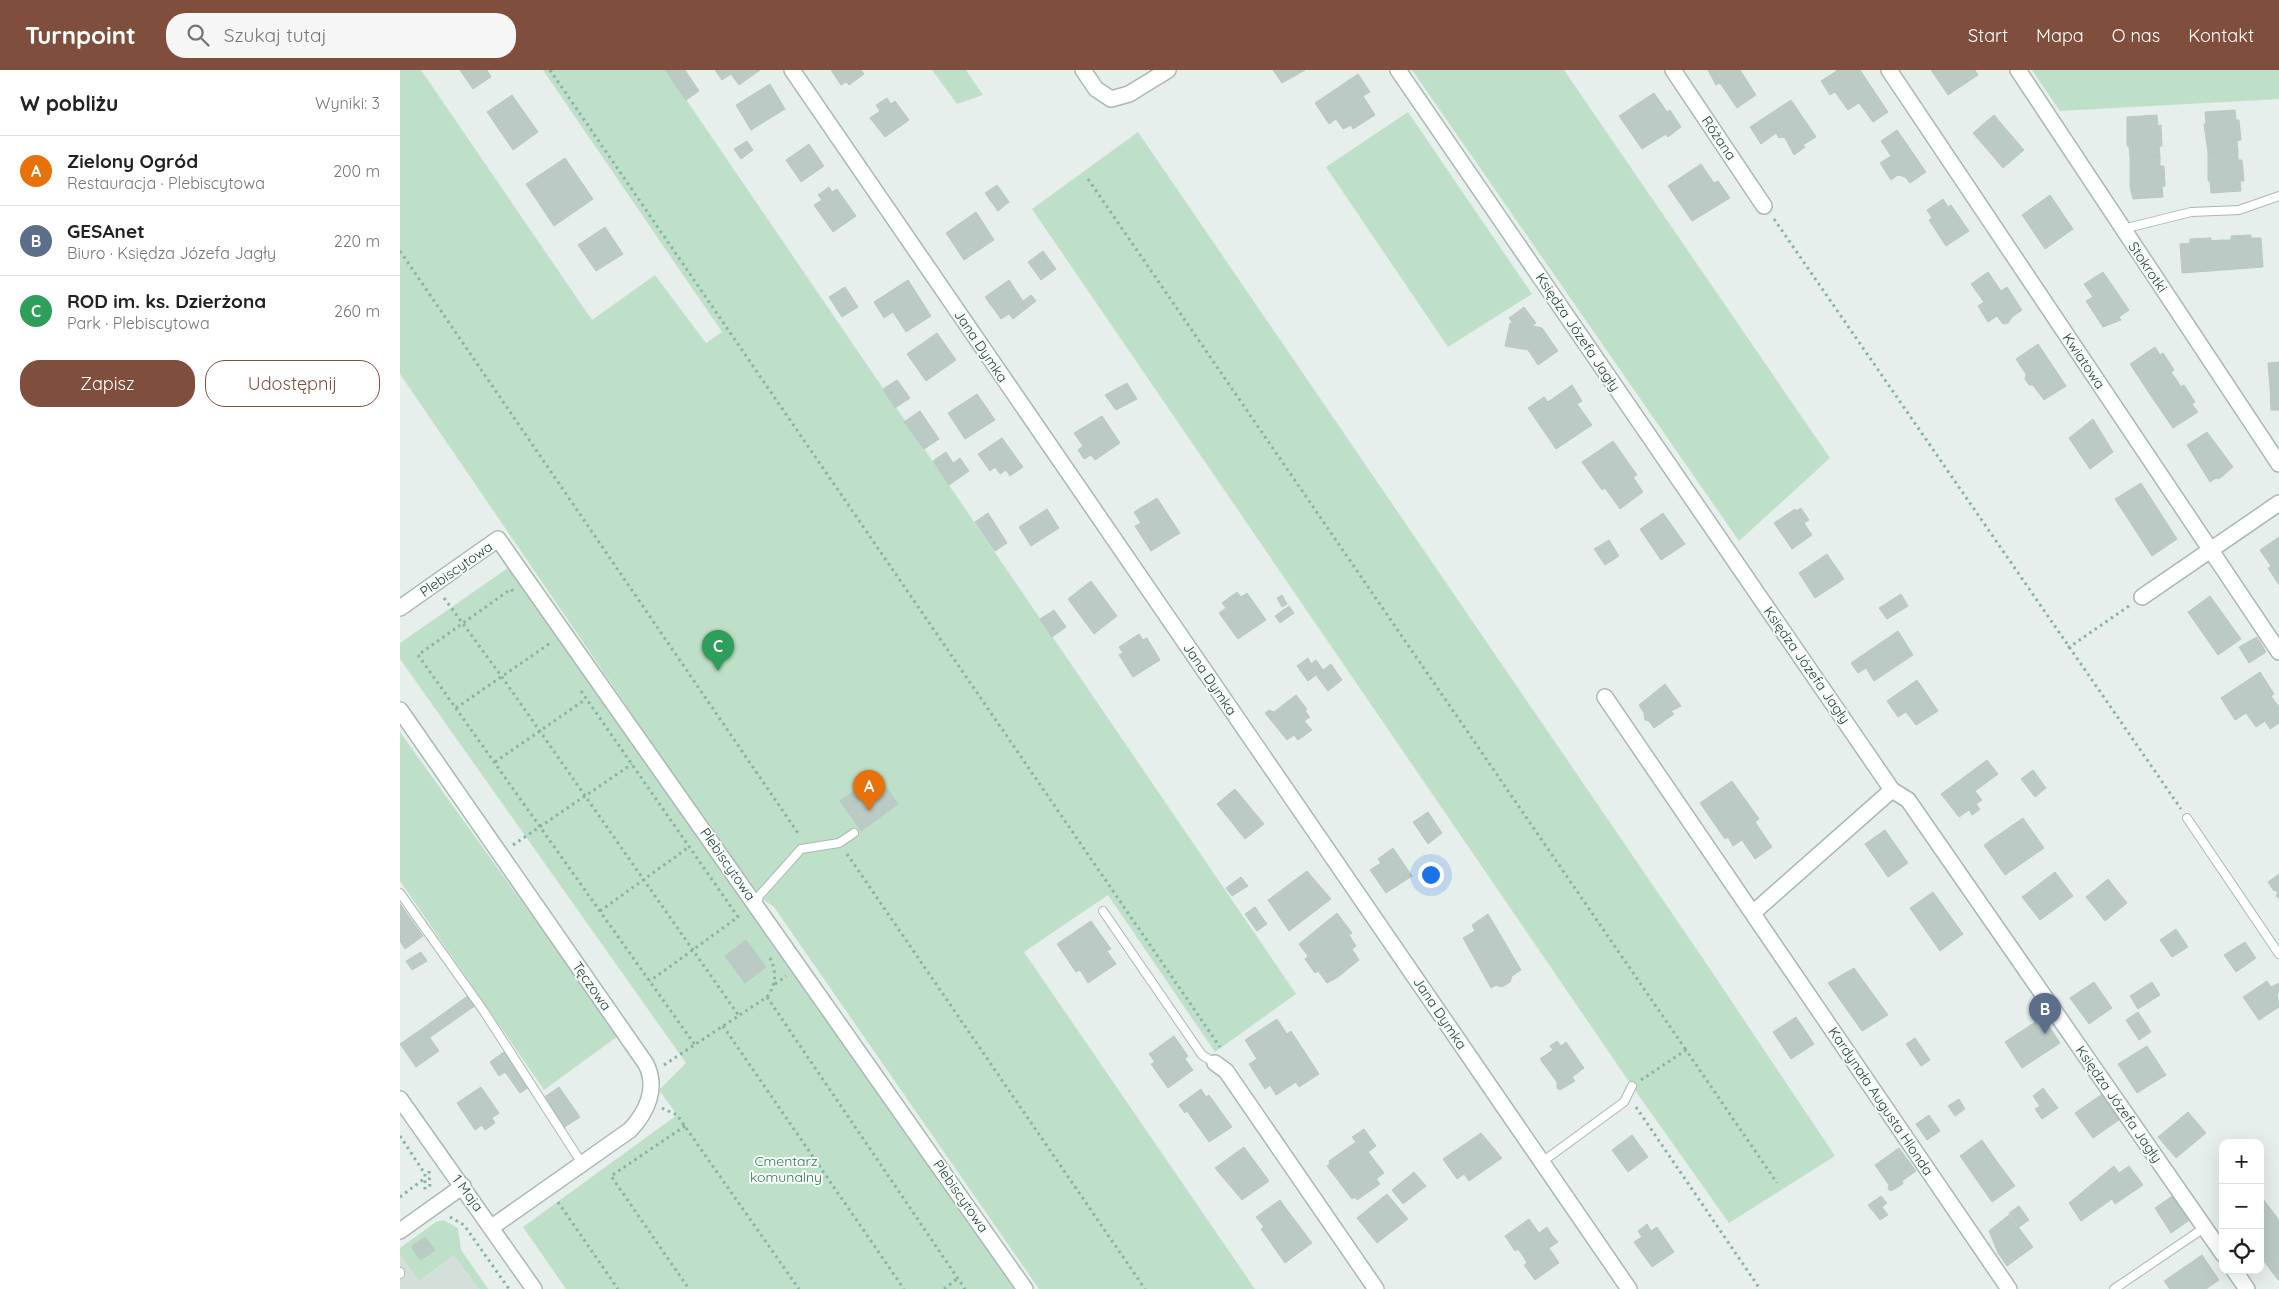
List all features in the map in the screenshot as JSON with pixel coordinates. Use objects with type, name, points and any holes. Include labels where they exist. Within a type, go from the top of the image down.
[{"type":"street","name":"Jana Dymka","points":[[792,70],[1629,1289]]},
{"type":"street","points":[[1083,70],[1096,89],[1111,99],[1130,94],[1168,70]]},
{"type":"street","name":"Księdza Józefa Jagły","points":[[1398,70],[1892,790],[1908,800],[2219,1249]]},
{"type":"street","name":"Różana","points":[[1673,70],[1764,206]]},
{"type":"street","name":"Kwiatowa","points":[[1889,70],[2279,652]]},
{"type":"street","name":"Stokrotki","points":[[2018,70],[2279,464]]},
{"type":"street","points":[[2142,597],[2279,503]]},
{"type":"street","name":"Plebiscytowa","points":[[400,608],[498,539],[758,905],[1026,1289]]},
{"type":"street","name":"Kardynała Augusta Hlonda","points":[[1605,698],[1754,912],[2009,1289]]},
{"type":"street","name":"Tęczowa","points":[[400,710],[646,1064],[650,1074]]},
{"type":"street","points":[[1754,912],[1892,790]]},
{"type":"street","points":[[1215,1063],[1226,1071],[1376,1289]]},
{"type":"street","points":[[492,1227],[549,1189],[630,1130],[640,1119],[648,1102],[650,1074]]},
{"type":"street","name":"1 Maja","points":[[400,1099],[534,1289]]},
{"type":"street","points":[[400,1231],[463,1186]]},
{"type":"street","points":[[2237,1274],[2247,1289]]},
{"type":"lane","points":[[2123,229],[2191,212],[2239,210],[2279,196]]},
{"type":"lane","points":[[2187,818],[2279,954]]},
{"type":"lane","points":[[758,905],[759,896],[801,849],[839,843],[854,833]]},
{"type":"lane","points":[[400,893],[483,1010],[583,1164]]},
{"type":"lane","points":[[1103,910],[1202,1055],[1215,1063]]},
{"type":"lane","points":[[1542,1162],[1624,1102],[1632,1086]]},
{"type":"lane","points":[[2114,1289],[2204,1228]]},
{"type":"path","points":[[550,70],[1220,1048]]},
{"type":"path","points":[[1088,179],[1777,1183]]},
{"type":"path","points":[[1764,206],[2187,818]]},
{"type":"path","points":[[400,251],[800,835],[801,849]]},
{"type":"path","points":[[434,584],[461,624],[502,677],[739,1016]]},
{"type":"path","points":[[516,597],[511,589],[418,655],[695,1045]]},
{"type":"path","points":[[2068,648],[2142,597]]},
{"type":"path","points":[[544,636],[555,652]]},
{"type":"path","points":[[456,708],[549,644]]},
{"type":"path","points":[[576,683],[738,917],[740,916],[745,924]]},
{"type":"path","points":[[495,762],[587,698]]},
{"type":"path","points":[[500,854],[632,764]]},
{"type":"path","points":[[839,843],[1145,1289]]},
{"type":"path","points":[[600,911],[689,847]]},
{"type":"path","points":[[650,981],[738,917]]},
{"type":"path","points":[[650,1074],[767,997],[775,985],[775,968],[768,954]]},
{"type":"path","points":[[767,997],[965,1289]]},
{"type":"path","points":[[722,1026],[904,1289]]},
{"type":"path","points":[[1632,1086],[1686,1050]]},
{"type":"path","points":[[648,1102],[677,1115],[799,1289]]},
{"type":"path","points":[[1624,1102],[1636,1108],[1760,1289]]},
{"type":"path","points":[[685,1126],[610,1176],[689,1289]]},
{"type":"path","points":[[400,1136],[414,1154],[435,1206]]},
{"type":"path","points":[[426,1165],[430,1172],[430,1194],[435,1206],[464,1225],[509,1289]]},
{"type":"path","points":[[400,1197],[430,1172]]},
{"type":"path","points":[[549,1189],[618,1289]]},
{"type":"path","points":[[944,1289],[958,1278]]},
{"type":"shaded area","points":[[461,1250],[488,1289],[400,1289],[400,1255],[419,1281]]},
{"type":"green space","points":[[400,70],[421,70],[592,320],[655,275],[706,343],[722,332],[543,70],[666,70],[1296,994],[1215,1052],[1108,895],[1024,952],[1255,1289],[1039,1289],[774,907],[755,894],[400,374]]},
{"type":"green space","points":[[932,70],[966,70],[983,95],[957,104]]},
{"type":"green space","points":[[1412,70],[1564,70],[1830,458],[1739,541]]},
{"type":"green space","points":[[2032,70],[2279,70],[2279,99],[2060,111]]},
{"type":"green space","points":[[1408,112],[1532,294],[1448,347],[1326,167]]},
{"type":"green space","points":[[1138,132],[1706,963],[1835,1156],[1729,1223],[1632,1086],[1032,209]]},
{"type":"green space","name":"Cmentarz komunalny","points":[[512,565],[1016,1289],[566,1289],[523,1227],[677,1115],[659,1090],[686,1063],[400,659],[400,643]]},
{"type":"green space","points":[[400,732],[618,1036],[544,1090],[400,881]]},
{"type":"green space","points":[[443,1220],[458,1228],[461,1250],[488,1289],[479,1289],[454,1255],[419,1281],[400,1255],[400,1248],[436,1222]],"holes":[[[425,1237],[435,1250],[422,1260],[412,1247]]]},
{"type":"building","points":[[460,70],[487,70],[491,77],[473,89]]},
{"type":"building","points":[[665,70],[685,70],[699,91],[686,100]]},
{"type":"building","points":[[715,70],[760,70],[739,85],[731,74],[722,80]]},
{"type":"building","points":[[831,70],[861,70],[864,74],[849,85],[846,82],[841,85]]},
{"type":"building","points":[[1273,70],[1305,70],[1282,83]]},
{"type":"building","points":[[1708,70],[1740,70],[1756,95],[1737,108],[1720,83],[1716,85]]},
{"type":"building","points":[[1838,70],[1860,70],[1888,112],[1873,122],[1859,103],[1848,110],[1835,92],[1830,95],[1821,81]]},
{"type":"building","points":[[1931,70],[1975,70],[1978,75],[1948,95]]},
{"type":"building","points":[[1358,74],[1370,92],[1363,96],[1375,115],[1353,129],[1351,125],[1343,129],[1336,119],[1329,124],[1315,103]]},
{"type":"building","points":[[770,84],[785,109],[751,130],[736,105]]},
{"type":"building","points":[[1654,93],[1667,112],[1670,110],[1681,127],[1668,137],[1666,134],[1642,149],[1619,116]]},
{"type":"building","points":[[512,95],[538,132],[513,150],[487,112]]},
{"type":"building","points":[[887,98],[891,104],[895,101],[909,120],[885,137],[870,118],[880,111],[876,105]]},
{"type":"building","points":[[1791,100],[1816,137],[1803,145],[1805,147],[1794,155],[1785,138],[1779,138],[1776,133],[1761,144],[1750,127]]},
{"type":"building","points":[[2235,110],[2236,120],[2239,120],[2241,140],[2237,141],[2238,151],[2208,153],[2204,124],[2206,124],[2205,112]]},
{"type":"building","points":[[1994,115],[2024,150],[2003,168],[1973,133]]},
{"type":"building","points":[[2157,115],[2158,126],[2161,125],[2162,146],[2159,146],[2160,156],[2130,158],[2129,146],[2127,146],[2127,117]]},
{"type":"building","points":[[1897,130],[1926,172],[1910,183],[1905,177],[1898,175],[1891,180],[1880,163],[1891,156],[1881,141]]},
{"type":"building","points":[[747,141],[753,150],[741,159],[734,149]]},
{"type":"building","points":[[809,144],[824,166],[801,182],[786,160]]},
{"type":"building","points":[[2238,151],[2238,160],[2242,160],[2244,181],[2240,181],[2241,191],[2211,193],[2210,181],[2208,181],[2208,153]]},
{"type":"building","points":[[2160,156],[2160,166],[2164,166],[2165,186],[2162,186],[2163,197],[2133,199],[2130,187],[2130,158]]},
{"type":"building","points":[[565,158],[593,199],[554,226],[526,184]]},
{"type":"building","points":[[1701,164],[1714,183],[1718,181],[1730,198],[1692,221],[1668,186]]},
{"type":"building","points":[[997,185],[1009,202],[998,211],[985,193]]},
{"type":"building","points":[[829,187],[832,192],[837,189],[856,216],[833,232],[814,205],[822,200],[818,195]]},
{"type":"building","points":[[2050,195],[2073,229],[2045,249],[2022,215]]},
{"type":"building","points":[[1943,199],[1948,207],[1951,205],[1969,231],[1946,246],[1929,220],[1932,218],[1927,210]]},
{"type":"building","points":[[976,212],[994,240],[964,260],[946,233]]},
{"type":"building","points":[[605,227],[623,254],[596,271],[578,245]]},
{"type":"building","points":[[2251,235],[2251,238],[2261,238],[2263,267],[2223,270],[2221,240],[2231,240],[2231,236]]},
{"type":"building","points":[[2211,238],[2211,241],[2221,240],[2223,270],[2182,273],[2180,244],[2190,243],[2190,239]]},
{"type":"building","points":[[1043,251],[1056,269],[1041,280],[1028,262]]},
{"type":"building","points":[[1988,272],[2001,291],[2007,287],[2022,310],[2012,317],[2008,323],[2003,324],[1997,316],[1988,322],[1978,306],[1984,302],[1971,284]]},
{"type":"building","points":[[2103,272],[2129,310],[2119,317],[2121,320],[2103,327],[2086,301],[2093,297],[2084,284]]},
{"type":"building","points":[[908,280],[931,316],[906,332],[893,312],[884,318],[874,302]]},
{"type":"building","points":[[1009,280],[1023,301],[1031,295],[1036,301],[1013,319],[1009,314],[1001,319],[985,297]]},
{"type":"building","points":[[845,287],[858,307],[842,317],[829,297]]},
{"type":"building","points":[[1524,307],[1536,323],[1532,326],[1542,328],[1558,351],[1538,365],[1528,350],[1505,346],[1510,323],[1513,323],[1509,318]]},
{"type":"building","points":[[937,333],[956,360],[926,381],[907,354]]},
{"type":"building","points":[[2038,344],[2066,386],[2044,400],[2033,385],[2029,385],[2025,379],[2026,374],[2016,359]]},
{"type":"building","points":[[2155,347],[2160,355],[2163,353],[2174,370],[2171,372],[2176,379],[2151,396],[2130,364]]},
{"type":"building","points":[[2279,362],[2279,386],[2270,387],[2268,363]]},
{"type":"building","points":[[2176,379],[2181,387],[2184,385],[2195,402],[2192,404],[2198,412],[2173,428],[2151,396]]},
{"type":"building","points":[[897,380],[910,398],[895,408],[883,389]]},
{"type":"building","points":[[1127,383],[1137,399],[1116,410],[1105,395]]},
{"type":"building","points":[[1572,385],[1582,401],[1577,404],[1592,425],[1556,449],[1528,408],[1544,397],[1548,402]]},
{"type":"building","points":[[2279,386],[2279,410],[2271,410],[2270,387]]},
{"type":"building","points":[[977,394],[995,420],[965,439],[948,413]]},
{"type":"building","points":[[920,411],[939,439],[924,449],[904,422]]},
{"type":"building","points":[[1102,416],[1120,443],[1095,460],[1091,455],[1084,459],[1078,450],[1083,446],[1074,433]]},
{"type":"building","points":[[2093,419],[2113,452],[2090,469],[2069,438]]},
{"type":"building","points":[[2207,432],[2233,467],[2219,479],[2216,478],[2210,482],[2187,445]]},
{"type":"building","points":[[1002,438],[1023,467],[1010,476],[1006,470],[1000,474],[995,467],[990,471],[978,454]]},
{"type":"building","points":[[1613,441],[1637,475],[1633,477],[1643,492],[1620,509],[1605,488],[1602,490],[1582,462]]},
{"type":"building","points":[[946,452],[953,463],[960,458],[969,471],[949,485],[933,461]]},
{"type":"building","points":[[2141,483],[2177,539],[2152,556],[2115,499]]},
{"type":"building","points":[[1157,498],[1180,533],[1151,551],[1135,526],[1141,523],[1134,512]]},
{"type":"building","points":[[1801,508],[1809,520],[1804,523],[1812,535],[1792,549],[1774,523],[1795,509],[1796,511]]},
{"type":"building","points":[[1047,509],[1059,528],[1031,546],[1019,527]]},
{"type":"building","points":[[988,513],[1007,543],[995,551],[975,522]]},
{"type":"building","points":[[1663,513],[1685,544],[1661,560],[1640,529]]},
{"type":"building","points":[[2279,537],[2279,585],[2268,568],[2271,566],[2260,550]]},
{"type":"building","points":[[1609,540],[1619,556],[1605,565],[1594,549]]},
{"type":"building","points":[[1827,554],[1844,579],[1815,598],[1799,573]]},
{"type":"building","points":[[1091,581],[1117,616],[1094,634],[1068,599]]},
{"type":"building","points":[[1237,592],[1241,597],[1247,593],[1266,620],[1238,639],[1219,613],[1226,608],[1222,603]]},
{"type":"building","points":[[1901,594],[1908,606],[1887,619],[1879,608]]},
{"type":"building","points":[[1282,595],[1287,604],[1282,607],[1277,598]]},
{"type":"building","points":[[2210,596],[2241,639],[2218,655],[2188,612]]},
{"type":"building","points":[[1289,606],[1294,613],[1280,623],[1275,616]]},
{"type":"building","points":[[1054,610],[1066,627],[1052,637],[1040,619]]},
{"type":"building","points":[[1898,631],[1913,655],[1874,681],[1866,668],[1858,673],[1851,663]]},
{"type":"building","points":[[1139,634],[1143,640],[1147,638],[1160,660],[1133,677],[1119,655],[1123,653],[1119,647]]},
{"type":"building","points":[[2257,637],[2266,652],[2249,663],[2239,647]]},
{"type":"building","points":[[1308,658],[1311,664],[1316,660],[1323,670],[1308,681],[1297,666]]},
{"type":"building","points":[[1331,664],[1342,680],[1328,691],[1316,675]]},
{"type":"building","points":[[2260,672],[2274,694],[2271,696],[2279,707],[2279,723],[2270,729],[2265,721],[2256,727],[2246,713],[2235,720],[2221,698]]},
{"type":"building","points":[[1917,680],[1938,711],[1916,725],[1906,712],[1898,717],[1887,701]]},
{"type":"building","points":[[1665,684],[1681,706],[1671,711],[1674,714],[1654,728],[1649,721],[1645,720],[1644,713],[1639,705]]},
{"type":"building","points":[[1296,695],[1307,709],[1305,711],[1310,717],[1304,721],[1312,730],[1298,740],[1294,735],[1287,740],[1265,713],[1269,710],[1274,712]]},
{"type":"building","points":[[1987,760],[1998,774],[1975,791],[1982,800],[1976,804],[1980,809],[1972,815],[1969,810],[1959,817],[1941,794]]},
{"type":"building","points":[[2033,770],[2046,788],[2035,797],[2021,779]]},
{"type":"building","points":[[877,775],[898,804],[861,831],[840,801]]},
{"type":"building","points":[[1732,781],[1759,819],[1755,822],[1772,847],[1755,859],[1742,840],[1733,846],[1728,837],[1725,839],[1700,803]]},
{"type":"building","points":[[1235,789],[1264,824],[1245,839],[1217,804]]},
{"type":"building","points":[[1428,812],[1442,833],[1428,844],[1413,822]]},
{"type":"building","points":[[2023,818],[2044,848],[2005,875],[1984,845]]},
{"type":"building","points":[[1885,830],[1908,863],[1888,877],[1865,844]]},
{"type":"building","points":[[1393,848],[1412,876],[1386,893],[1370,870],[1381,863],[1378,859]]},
{"type":"building","points":[[1307,871],[1331,899],[1289,931],[1268,900]]},
{"type":"building","points":[[2055,872],[2073,896],[2040,920],[2022,897]]},
{"type":"building","points":[[2279,874],[2279,899],[2276,895],[2278,894],[2276,890],[2274,891],[2268,882]]},
{"type":"building","points":[[1241,877],[1248,886],[1232,896],[1226,888]]},
{"type":"building","points":[[2108,879],[2127,903],[2105,921],[2086,897]]},
{"type":"building","points":[[1933,892],[1963,934],[1940,951],[1910,908]]},
{"type":"building","points":[[400,904],[423,936],[405,949],[400,941]]},
{"type":"building","points":[[1255,907],[1267,924],[1257,931],[1245,914]]},
{"type":"building","points":[[1337,913],[1352,933],[1349,935],[1356,946],[1352,949],[1359,960],[1338,977],[1327,983],[1318,971],[1315,973],[1305,959],[1308,956],[1299,944]]},
{"type":"building","points":[[1488,914],[1521,970],[1512,976],[1510,982],[1502,987],[1496,985],[1491,988],[1463,938],[1475,931],[1472,925]]},
{"type":"building","points":[[1091,921],[1111,949],[1107,951],[1116,964],[1088,983],[1080,970],[1076,972],[1057,944]]},
{"type":"building","points":[[2176,929],[2188,947],[2172,957],[2160,940]]},
{"type":"building","points":[[746,940],[766,967],[745,983],[725,956]]},
{"type":"building","points":[[2245,942],[2256,958],[2236,972],[2224,955]]},
{"type":"building","points":[[421,952],[427,961],[412,970],[406,961]]},
{"type":"building","points":[[1854,968],[1888,1015],[1862,1031],[1828,983]]},
{"type":"building","points":[[2267,981],[2271,987],[2279,983],[2279,993],[2277,994],[2279,1007],[2259,1020],[2243,997]]},
{"type":"building","points":[[2094,982],[2112,1008],[2089,1024],[2070,998]]},
{"type":"building","points":[[2152,982],[2160,995],[2138,1009],[2130,996]]},
{"type":"building","points":[[469,995],[476,1005],[429,1038],[423,1028]]},
{"type":"building","points":[[2138,1012],[2151,1032],[2139,1040],[2126,1020]]},
{"type":"building","points":[[1796,1017],[1814,1044],[1791,1059],[1773,1032]]},
{"type":"building","points":[[2043,1017],[2060,1043],[2022,1068],[2005,1042]]},
{"type":"building","points":[[1277,1019],[1287,1034],[1291,1031],[1319,1074],[1299,1087],[1296,1082],[1276,1095],[1270,1085],[1265,1089],[1249,1064],[1257,1059],[1245,1040]]},
{"type":"building","points":[[423,1028],[439,1051],[416,1067],[400,1044]]},
{"type":"building","points":[[1174,1036],[1188,1056],[1185,1059],[1193,1070],[1168,1088],[1151,1064],[1155,1062],[1149,1054]]},
{"type":"building","points":[[1915,1038],[1930,1060],[1921,1066],[1906,1044]]},
{"type":"building","points":[[1557,1041],[1561,1046],[1566,1042],[1584,1068],[1572,1077],[1575,1081],[1560,1090],[1557,1088],[1557,1082],[1540,1059],[1553,1050],[1550,1046]]},
{"type":"building","points":[[2147,1046],[2166,1075],[2137,1093],[2118,1064]]},
{"type":"building","points":[[505,1051],[529,1087],[520,1093],[505,1072],[499,1076],[490,1062]]},
{"type":"building","points":[[481,1087],[499,1113],[492,1118],[495,1123],[485,1130],[482,1125],[475,1130],[457,1103]]},
{"type":"building","points":[[559,1087],[580,1117],[563,1128],[543,1098]]},
{"type":"building","points":[[2043,1088],[2058,1108],[2042,1119],[2035,1109],[2040,1106],[2033,1096]]},
{"type":"building","points":[[1201,1089],[1206,1097],[1209,1095],[1232,1127],[1209,1142],[1187,1111],[1185,1113],[1179,1105]]},
{"type":"building","points":[[2105,1092],[2123,1117],[2093,1138],[2075,1113]]},
{"type":"building","points":[[1959,1099],[1965,1109],[1955,1116],[1948,1106]]},
{"type":"building","points":[[2188,1112],[2206,1133],[2176,1158],[2158,1137]]},
{"type":"building","points":[[1929,1115],[1940,1131],[1927,1140],[1916,1124]]},
{"type":"building","points":[[1364,1129],[1376,1146],[1368,1152],[1384,1173],[1376,1179],[1380,1184],[1357,1200],[1355,1197],[1352,1199],[1327,1166],[1330,1164],[1329,1161],[1356,1142],[1352,1137]]},
{"type":"building","points":[[1481,1133],[1502,1158],[1469,1181],[1464,1174],[1457,1179],[1443,1159]]},
{"type":"building","points":[[1632,1135],[1648,1157],[1628,1172],[1612,1150]]},
{"type":"building","points":[[1982,1140],[1998,1163],[1976,1179],[1960,1156]]},
{"type":"building","points":[[1244,1147],[1269,1181],[1242,1200],[1215,1168]]},
{"type":"building","points":[[1899,1148],[1916,1171],[1902,1181],[1903,1184],[1891,1191],[1888,1189],[1889,1185],[1875,1165]]},
{"type":"building","points":[[1998,1163],[2015,1186],[1992,1202],[1976,1179]]},
{"type":"building","points":[[2114,1166],[2119,1173],[2129,1166],[2143,1185],[2115,1204],[2112,1199],[2081,1221],[2069,1203]]},
{"type":"building","points":[[1414,1172],[1426,1186],[1403,1204],[1392,1190]]},
{"type":"building","points":[[2178,1192],[2194,1217],[2171,1233],[2155,1208]]},
{"type":"building","points":[[1387,1194],[1408,1219],[1377,1243],[1357,1218]]},
{"type":"building","points":[[1881,1196],[1887,1203],[1882,1207],[1888,1215],[1880,1220],[1868,1205]]},
{"type":"building","points":[[1280,1200],[1287,1210],[1264,1227],[1256,1217]]},
{"type":"building","points":[[2264,1200],[2279,1220],[2279,1281],[2264,1261]]},
{"type":"building","points":[[2019,1206],[2029,1220],[2019,1227],[2009,1213]]},
{"type":"building","points":[[1287,1210],[1312,1243],[1285,1263],[1261,1229]]},
{"type":"building","points":[[2009,1215],[2033,1247],[2007,1266],[1998,1253],[1989,1231]]},
{"type":"building","points":[[1529,1219],[1539,1233],[1547,1227],[1552,1235],[1523,1256],[1518,1249],[1515,1251],[1505,1236]]},
{"type":"building","points":[[1647,1224],[1651,1231],[1657,1227],[1674,1252],[1652,1267],[1634,1242],[1642,1237],[1638,1231]]},
{"type":"building","points":[[1552,1235],[1558,1242],[1549,1248],[1559,1263],[1535,1280],[1524,1265],[1527,1263],[1523,1256]]},
{"type":"building","points":[[425,1237],[435,1250],[421,1260],[411,1247]]},
{"type":"building","points":[[2202,1255],[2219,1280],[2206,1289],[2198,1289],[2183,1268]]},
{"type":"building","points":[[2183,1268],[2198,1289],[2170,1289],[2164,1281]]},
{"type":"place","name":"ROD im. ks. Dzierżona","points":[[718,671]]},
{"type":"place","name":"Zielony Ogród","points":[[869,811]]},
{"type":"place","name":"GESAnet","points":[[2045,1034]]}]
